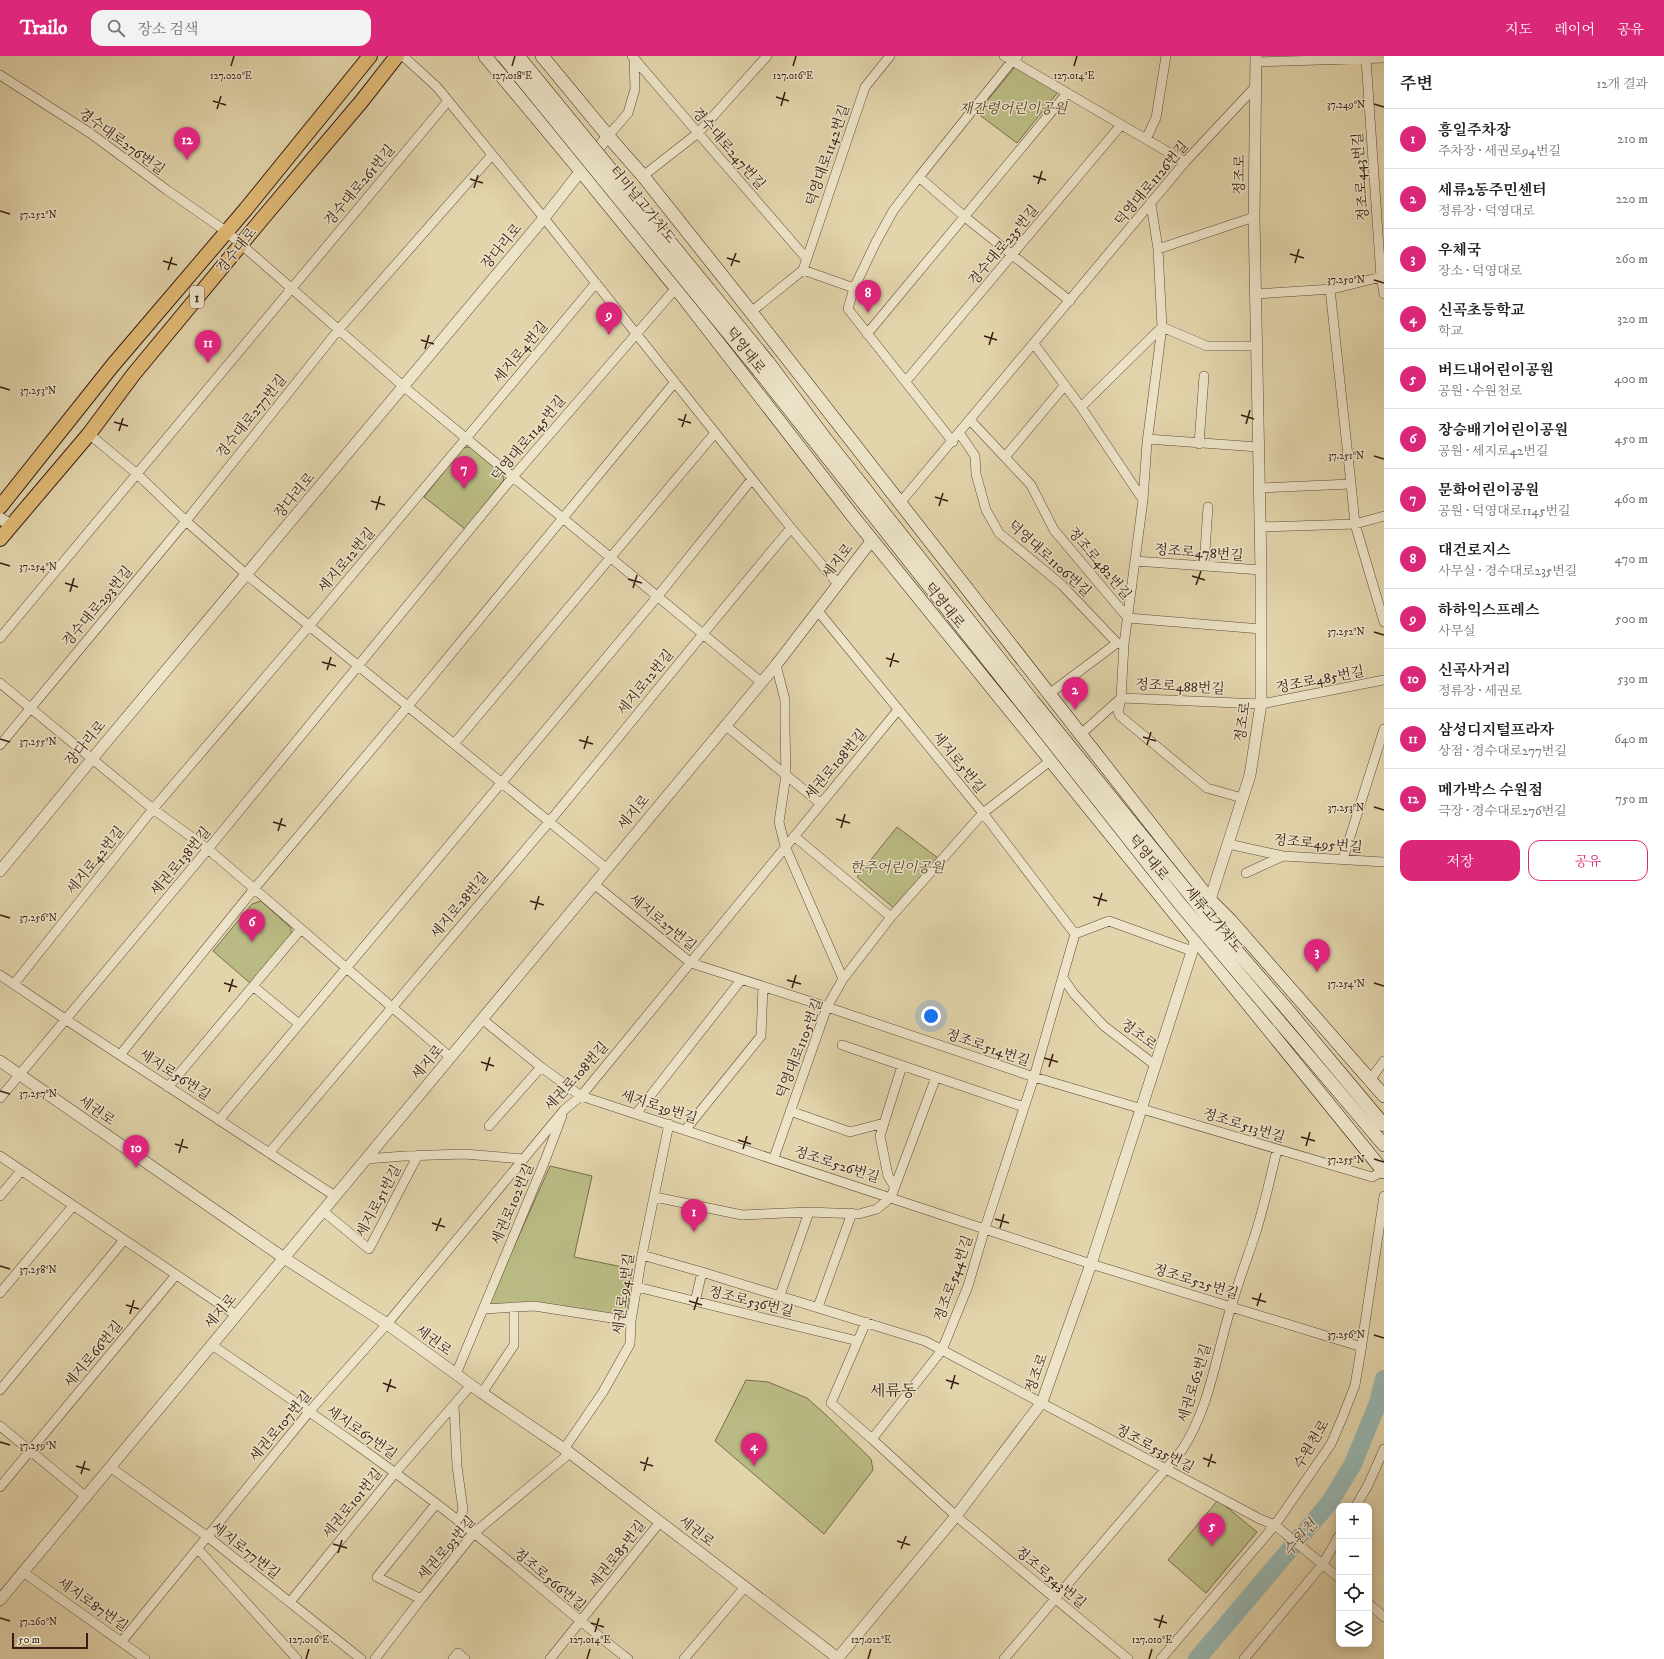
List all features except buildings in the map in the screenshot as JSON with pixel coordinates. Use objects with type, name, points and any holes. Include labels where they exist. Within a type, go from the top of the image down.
[{"type":"main road","name":"경수대로","points":[[0,507],[113,365],[226,232],[370,56]]},
{"type":"main road","name":"경수대로","points":[[0,540],[89,434],[133,375],[361,102],[397,56]]},
{"type":"main road","name":"덕영대로","points":[[485,56],[676,288],[872,540],[1050,761],[1193,946],[1384,1168]]},
{"type":"main road","name":"터미널고가차도","points":[[503,56],[763,367]]},
{"type":"main road","name":"터미널고가차도","points":[[518,56],[763,367]]},
{"type":"main road","name":"덕영대로","points":[[542,56],[643,176],[751,312],[1210,900],[1231,921],[1384,1096]]},
{"type":"main road","name":"덕영대로","points":[[763,367],[1028,703]]},
{"type":"main road","points":[[820,440],[840,497]]},
{"type":"main road","points":[[820,440],[875,471]]},
{"type":"main road","name":"세류고가차도","points":[[1028,703],[1384,1125]]},
{"type":"main road","name":"세류고가차도","points":[[1028,703],[1180,904],[1384,1145]]},
{"type":"street","points":[[403,56],[437,87],[544,218],[791,528],[838,584]]},
{"type":"street","points":[[643,176],[698,134],[767,56]]},
{"type":"street","name":"덕영대로1142번길","points":[[803,270],[865,87],[890,56]]},
{"type":"street","points":[[1004,56],[1015,58],[1067,93],[1185,162]]},
{"type":"street","points":[[1146,139],[1156,118],[1166,56]]},
{"type":"street","points":[[608,136],[628,113],[635,89],[633,57]]},
{"type":"street","name":"경수대로247번길","points":[[633,57],[806,258]]},
{"type":"street","points":[[953,442],[848,309],[854,288],[876,242],[894,211],[919,177],[1015,58]]},
{"type":"street","points":[[1258,58],[1384,58]]},
{"type":"street","name":"정조로","points":[[838,1659],[956,1516],[1042,1402],[1091,1264],[1193,946],[1210,900],[1250,775],[1261,704],[1261,570],[1254,218],[1256,86],[1258,58]]},
{"type":"street","name":"정조로443번길","points":[[1366,59],[1381,277],[1384,294]]},
{"type":"street","name":"경수대로276번길","points":[[0,75],[90,133],[226,232]]},
{"type":"street","name":"덕영대로1126번길","points":[[900,503],[971,421],[1185,162],[1256,86]]},
{"type":"street","points":[[867,334],[1067,93]]},
{"type":"street","name":"경수대로261번길","points":[[291,288],[448,101]]},
{"type":"street","name":"경수대로235번길","points":[[906,381],[1121,125]]},
{"type":"street","name":"장다리로","points":[[0,871],[544,218],[608,136]]},
{"type":"street","points":[[339,330],[492,154]]},
{"type":"street","points":[[919,177],[965,217],[1070,301]]},
{"type":"street","points":[[1151,204],[1158,249],[1162,327],[1147,439],[1143,500],[1128,618],[1120,644],[1121,698],[1118,712],[1120,716],[1207,788],[1242,798]]},
{"type":"street","points":[[1158,249],[1254,218]]},
{"type":"street","points":[[226,232],[403,386],[512,478],[761,682]]},
{"type":"street","points":[[751,312],[803,270],[854,288]]},
{"type":"street","points":[[1256,294],[1332,289],[1381,277]]},
{"type":"street","name":"세지로4번길","points":[[465,438],[596,283]]},
{"type":"street","points":[[0,638],[291,288]]},
{"type":"street","name":"덕영대로1145번길","points":[[359,665],[512,478],[676,288]]},
{"type":"street","points":[[1332,289],[1355,524],[1384,622]]},
{"type":"street","points":[[1162,327],[1207,346],[1256,346]]},
{"type":"street","points":[[1081,407],[1162,327]]},
{"type":"street","name":"경수대로277번길","points":[[186,521],[339,330]]},
{"type":"street","points":[[1034,344],[1081,407],[1143,500]]},
{"type":"street","points":[[1199,444],[1204,376]]},
{"type":"street","points":[[120,1056],[254,889],[408,706],[675,382]]},
{"type":"street","points":[[1005,457],[1065,385]]},
{"type":"street","name":"정조로482번길","points":[[971,421],[1031,486],[1054,530],[1128,618],[1261,629]]},
{"type":"street","points":[[454,744],[715,433]]},
{"type":"street","points":[[89,434],[136,473],[186,521],[247,575],[606,868]]},
{"type":"street","name":"덕영대로1106번길","points":[[960,434],[975,456],[976,474],[986,510],[998,533],[1062,585],[1120,644]]},
{"type":"street","name":"세지로12번길","points":[[309,626],[465,438]]},
{"type":"street","points":[[1147,439],[1199,444],[1258,447]]},
{"type":"street","points":[[218,1120],[657,597],[752,479]]},
{"type":"street","points":[[1259,488],[1352,484]]},
{"type":"street","points":[[1204,566],[1208,507]]},
{"type":"street","points":[[1260,527],[1355,524],[1384,516]]},
{"type":"street","points":[[0,518],[12,526]]},
{"type":"street","name":"경수대로293번길","points":[[0,745],[186,521]]},
{"type":"street","points":[[702,634],[791,528]]},
{"type":"street","name":"세지로","points":[[0,1600],[776,665],[872,540]]},
{"type":"street","name":"정조로478번길","points":[[1135,561],[1261,570]]},
{"type":"street","name":"세지로5번길","points":[[818,611],[982,813],[1075,934]]},
{"type":"street","points":[[153,809],[309,626]]},
{"type":"street","name":"세지로12번길","points":[[548,822],[702,634]]},
{"type":"street","points":[[1049,694],[1120,644]]},
{"type":"street","name":"세권로138번길","points":[[0,1098],[359,665]]},
{"type":"street","points":[[776,665],[785,700],[786,776],[779,822],[785,846],[843,979]]},
{"type":"street","name":"정조로485번길","points":[[1261,704],[1384,680]]},
{"type":"street","points":[[0,683],[153,809],[208,849],[450,1057]]},
{"type":"street","points":[[1080,735],[1121,698]]},
{"type":"street","name":"정조로488번길","points":[[1121,698],[1261,704]]},
{"type":"street","name":"세권로108번길","points":[[387,1324],[564,1110],[581,1096],[898,710]]},
{"type":"street","points":[[725,725],[820,804]]},
{"type":"street","points":[[1343,859],[1384,729]]},
{"type":"street","name":"덕영대로1105번길","points":[[774,1158],[827,1007],[843,979],[891,917],[982,813],[1050,761]]},
{"type":"street","name":"세지로42번길","points":[[14,984],[153,809]]},
{"type":"street","name":"세지로28번길","points":[[391,1006],[548,822]]},
{"type":"street","points":[[794,836],[891,917]]},
{"type":"street","name":"정조로495번길","points":[[1228,844],[1283,856],[1384,862]]},
{"type":"street","points":[[1246,873],[1283,856]]},
{"type":"street","name":"세지로27번길","points":[[594,884],[691,963],[827,1007]]},
{"type":"street","points":[[1034,1077],[1075,934],[1109,921],[1193,946]]},
{"type":"street","points":[[168,1087],[301,929]]},
{"type":"street","name":"세지로56번길","points":[[0,975],[120,1056],[335,1196]]},
{"type":"street","name":"정조로","points":[[1063,978],[1074,994],[1104,1026],[1155,1065]]},
{"type":"street","points":[[636,1114],[742,980]]},
{"type":"street","points":[[253,986],[299,1024]]},
{"type":"street","points":[[686,1129],[761,1036],[763,987]]},
{"type":"street","points":[[269,1153],[391,1006]]},
{"type":"street","name":"정조로514번길","points":[[827,1007],[1034,1077],[1141,1108]]},
{"type":"street","name":"세지로39번길","points":[[482,1018],[541,1067],[581,1096],[774,1158]]},
{"type":"street","points":[[842,1045],[1024,1107]]},
{"type":"street","points":[[1370,1080],[1384,1061]]},
{"type":"street","name":"세권로","points":[[0,1062],[20,1074],[284,1258],[387,1324],[482,1393],[567,1451],[838,1659]]},
{"type":"street","name":"정조로526번길","points":[[894,1187],[888,1176],[880,1136],[902,1066]]},
{"type":"street","points":[[489,1126],[541,1067]]},
{"type":"street","name":"정조로526번길","points":[[891,1197],[936,1077]]},
{"type":"street","name":"정조로544번길","points":[[872,1439],[942,1350],[968,1286],[985,1228],[1034,1077]]},
{"type":"street","name":"정조로513번길","points":[[1141,1108],[1277,1150],[1372,1177],[1384,1168]]},
{"type":"street","name":"세권로102번길","points":[[456,1374],[546,1158],[564,1110]]},
{"type":"street","name":"덕영대로1105번길","points":[[790,1111],[850,1132],[884,1123]]},
{"type":"street","name":"세권로94번길","points":[[567,1451],[630,1344],[631,1321],[642,1255],[669,1124]]},
{"type":"street","name":"세권로62번길","points":[[1004,1659],[1182,1450],[1192,1434],[1201,1413],[1231,1307],[1265,1200],[1277,1150]]},
{"type":"street","name":"세지로51번길","points":[[366,1159],[418,1155],[465,1154],[523,1159]]},
{"type":"street","name":"세지로51번길","points":[[323,1211],[369,1249],[418,1155]]},
{"type":"street","points":[[0,1156],[236,1315]]},
{"type":"street","name":"정조로526번길","points":[[774,1158],[1091,1264]]},
{"type":"street","points":[[0,1196],[21,1171]]},
{"type":"street","name":"수원천로","points":[[1161,1659],[1276,1525],[1330,1444],[1344,1416],[1355,1385],[1362,1347],[1384,1196]]},
{"type":"street","points":[[655,1197],[742,1215],[809,1212],[859,1214],[877,1210],[891,1197]]},
{"type":"street","points":[[0,1293],[73,1206]]},
{"type":"street","name":"정조로536번길","points":[[780,1295],[809,1212]]},
{"type":"street","points":[[818,1308],[852,1213]]},
{"type":"street","points":[[0,1390],[124,1240]]},
{"type":"street","name":"정조로536번길","points":[[642,1255],[780,1295],[925,1341],[1042,1402]]},
{"type":"street","name":"정조로525번길","points":[[1091,1264],[1362,1347]]},
{"type":"street","points":[[695,1302],[702,1272]]},
{"type":"street","name":"세지로66번길","points":[[0,1487],[176,1275]]},
{"type":"street","name":"정조로536번길","points":[[637,1287],[858,1341]]},
{"type":"street","points":[[484,1309],[534,1306],[631,1321]]},
{"type":"street","points":[[482,1393],[514,1345],[514,1307]]},
{"type":"street","points":[[866,1322],[831,1403],[956,1516]]},
{"type":"street","name":"세권로107번길","points":[[122,1641],[309,1412],[387,1324]]},
{"type":"street","name":"세지로67번길","points":[[212,1345],[395,1473],[474,1533]]},
{"type":"street","name":"세권로101번길","points":[[290,1602],[395,1473],[471,1385]]},
{"type":"street","name":"정조로535번길","points":[[1042,1402],[1164,1470],[1260,1519],[1276,1525]]},
{"type":"street","points":[[454,1405],[457,1466],[463,1510],[459,1521]]},
{"type":"street","points":[[0,1426],[85,1496]]},
{"type":"street","points":[[1358,1503],[1368,1485],[1384,1449]]},
{"type":"street","name":"세권로93번길","points":[[375,1659],[474,1533],[567,1451]]},
{"type":"street","name":"세지로77번길","points":[[110,1467],[208,1537],[361,1659]]},
{"type":"street","points":[[421,1599],[377,1577],[436,1504]]},
{"type":"street","name":"정조로543번길","points":[[956,1516],[1128,1659]]},
{"type":"street","name":"세권로85번길","points":[[550,1659],[660,1522]]},
{"type":"street","points":[[1276,1525],[1336,1575]]},
{"type":"street","name":"정조로566번길","points":[[474,1533],[580,1622],[628,1659]]},
{"type":"street","points":[[1244,1659],[1337,1539]]},
{"type":"street","points":[[198,1549],[298,1659]]},
{"type":"street","name":"세지로87번길","points":[[23,1572],[122,1641],[145,1659]]},
{"type":"street","points":[[684,1659],[745,1587]]},
{"type":"street","points":[[1372,1607],[1384,1617]]},
{"type":"green space","name":"재간령어린이공원","points":[[1015,67],[1058,92],[1017,143],[977,113]]},
{"type":"green space","points":[[470,447],[502,473],[504,480],[465,529],[424,497],[463,448]]},
{"type":"green space","name":"한주어린이공원","points":[[897,827],[938,858],[895,909],[857,877]]},
{"type":"green space","points":[[261,901],[291,928],[291,934],[250,983],[213,951],[252,904]]},
{"type":"green space","points":[[550,1166],[592,1176],[574,1257],[632,1269],[626,1318],[488,1305]]},
{"type":"green space","points":[[746,1380],[768,1382],[807,1398],[871,1459],[873,1470],[824,1534],[715,1441]]},
{"type":"green space","points":[[1218,1500],[1257,1532],[1206,1593],[1168,1560]]},
{"type":"waterway","name":"수원천","points":[[1197,1659],[1330,1502],[1353,1464],[1378,1403],[1384,1379]]},
{"type":"place","name":"메가박스 수원점","points":[[187,160]]},
{"type":"place","name":"대건로지스","points":[[868,313]]},
{"type":"place","name":"하하익스프레스","points":[[609,335]]},
{"type":"place","name":"삼성디지털프라자","points":[[208,363]]},
{"type":"place","name":"문화어린이공원","points":[[464,489]]},
{"type":"place","name":"세류2동주민센터","points":[[1075,710]]},
{"type":"place","name":"장승배기어린이공원","points":[[252,942]]},
{"type":"place","name":"우체국","points":[[1317,972]]},
{"type":"place","name":"신곡사거리","points":[[136,1168]]},
{"type":"place","name":"흥일주차장","points":[[694,1232]]},
{"type":"place","name":"신곡초등학교","points":[[754,1466]]},
{"type":"place","name":"버드내어린이공원","points":[[1212,1546]]},
{"type":"district","name":"세류동","points":[[893,1390]]}]
